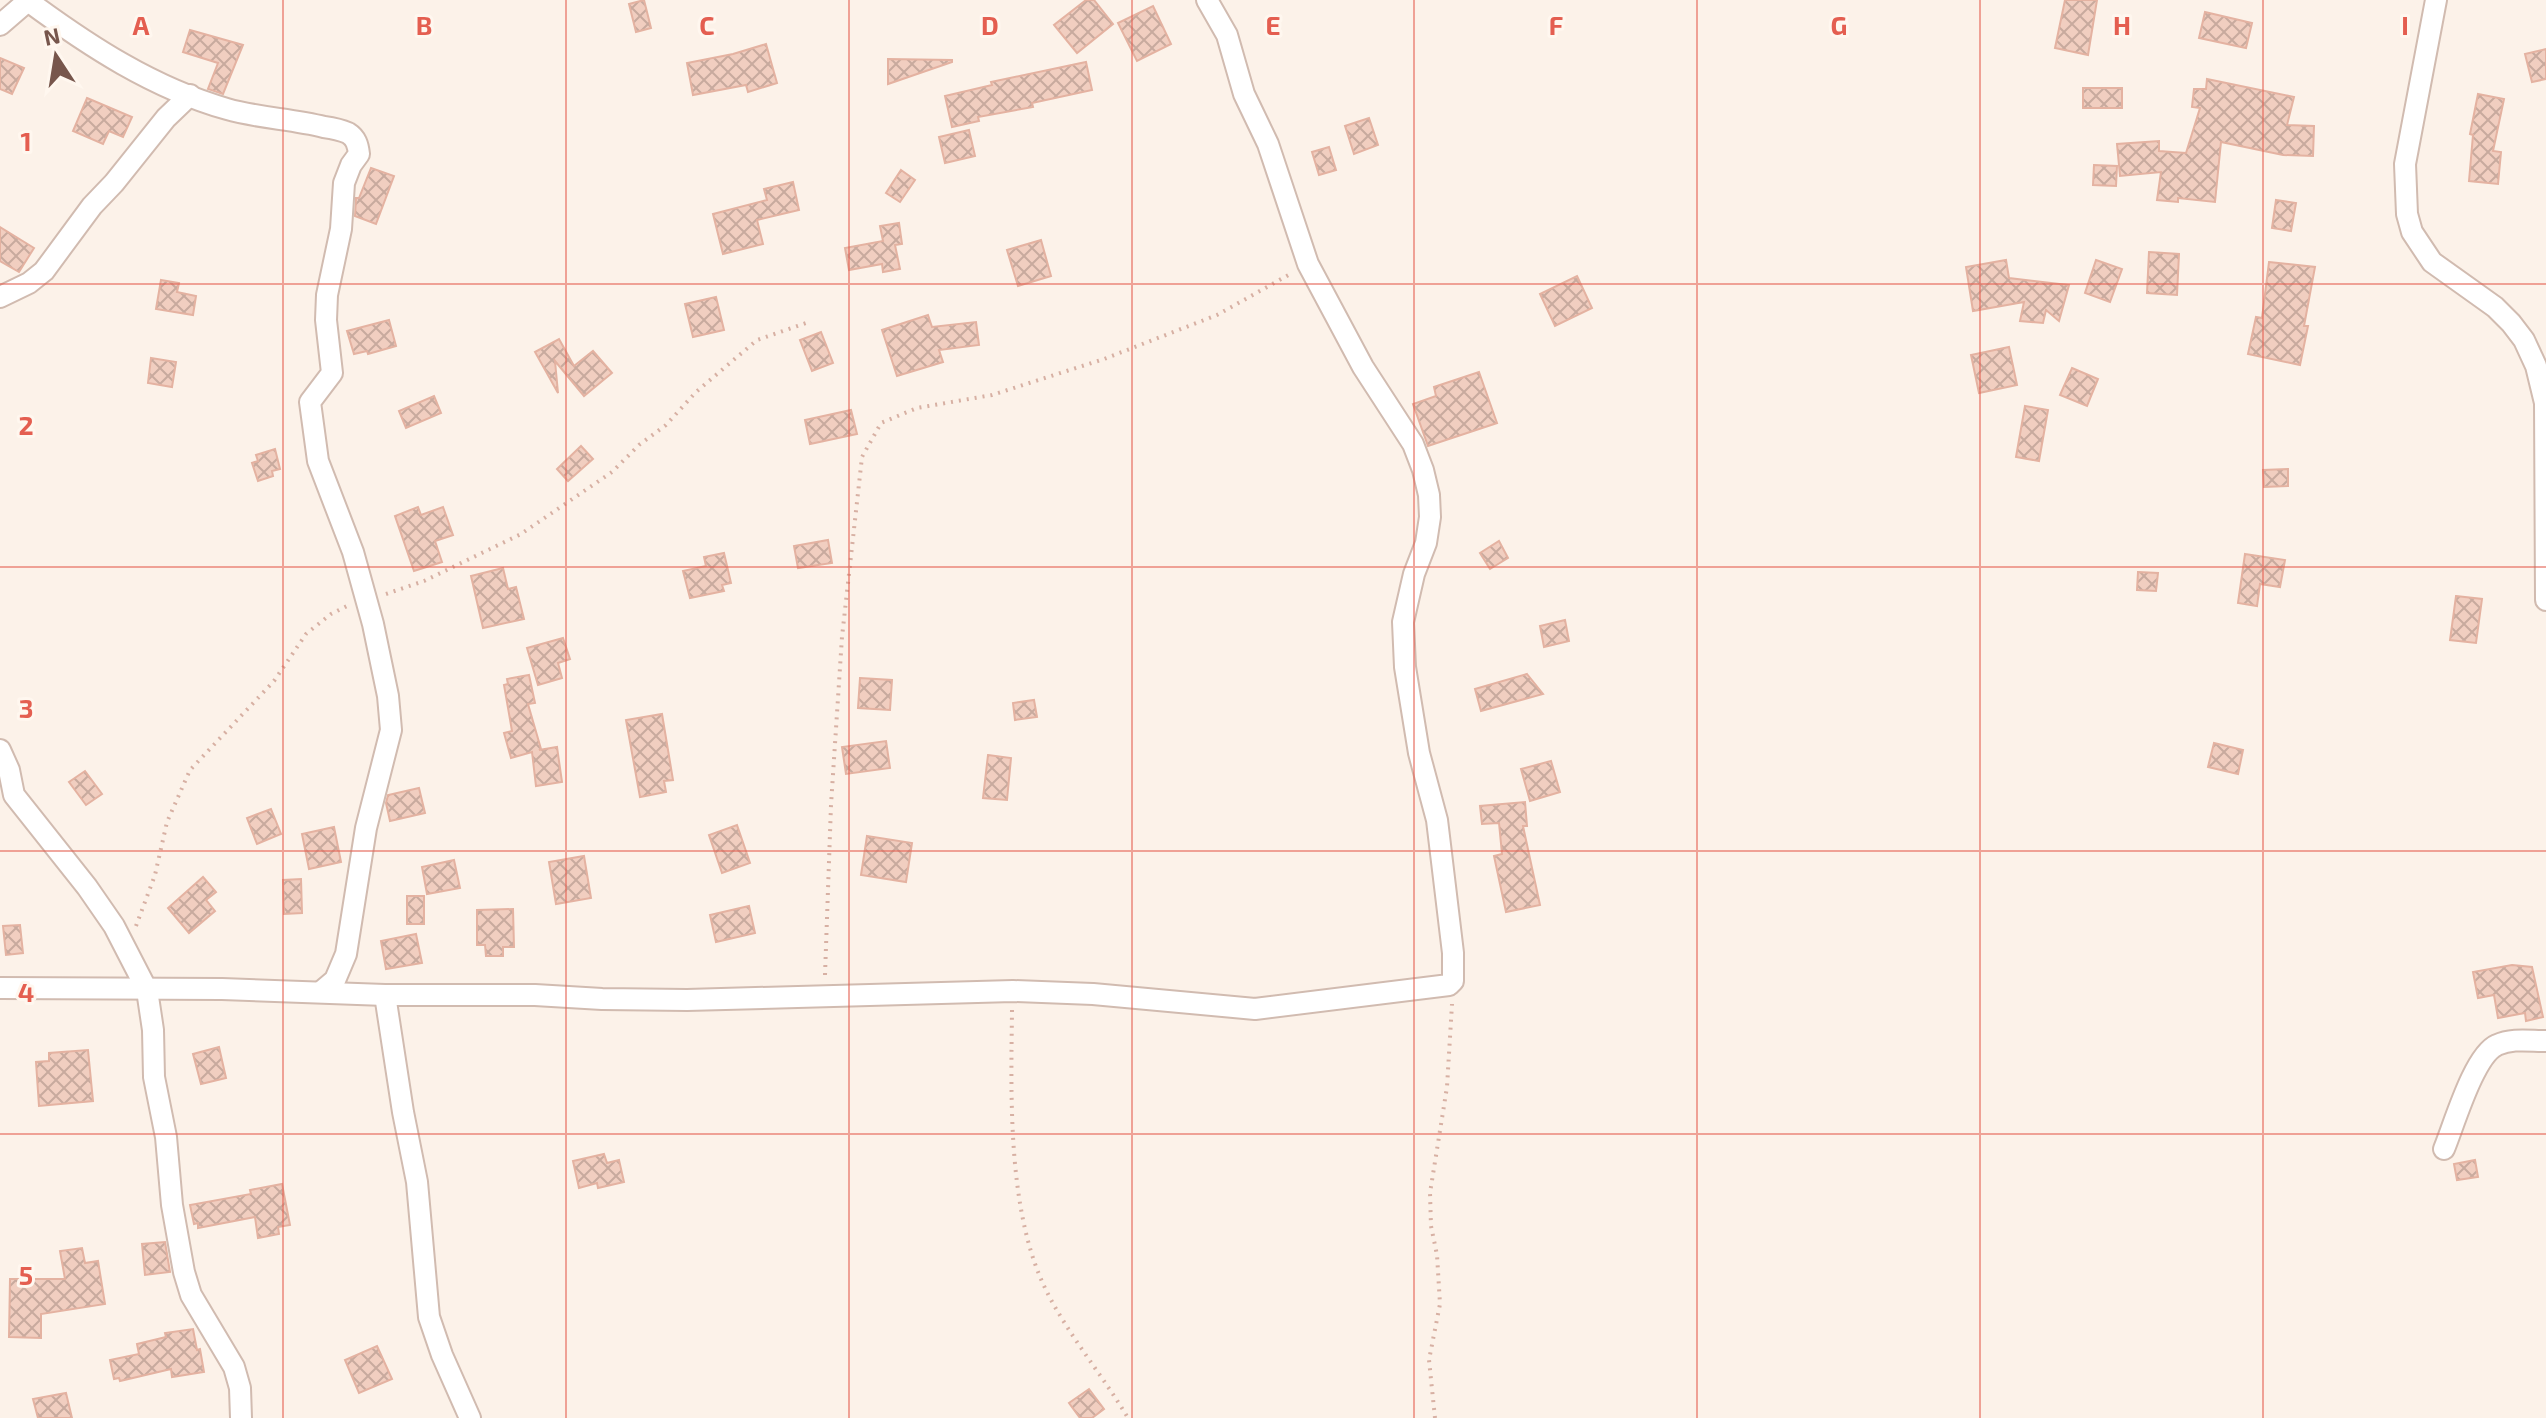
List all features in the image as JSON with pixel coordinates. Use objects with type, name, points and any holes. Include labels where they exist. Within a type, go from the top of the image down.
[{"type":"street","points":[[0,25],[28,0],[81,40],[125,67],[228,109],[331,128],[348,133],[357,142],[359,154],[344,183],[341,229],[327,295],[326,320],[332,373],[310,402],[318,461],[367,600],[388,696],[391,730],[369,813],[346,954],[335,980],[322,991]]},
{"type":"street","points":[[0,988],[322,991],[385,995],[535,995],[687,1000],[1013,991],[1093,994],[1255,1009],[1440,988],[1453,981],[1453,953],[1437,820],[1419,753],[1410,700],[1403,622],[1414,574],[1426,543],[1430,517],[1423,470],[1413,444],[1363,367],[1308,264],[1268,144],[1244,94],[1227,35],[1207,0]]},
{"type":"street","points":[[2436,0],[2405,164],[2407,214],[2412,232],[2432,262],[2495,307],[2524,340],[2536,366],[2545,403],[2546,600]]},
{"type":"street","points":[[0,297],[29,283],[44,271],[85,215],[166,118],[190,95]]},
{"type":"street","points":[[0,750],[9,770],[14,795],[114,926],[147,990],[153,1030],[154,1077],[166,1137],[172,1205],[184,1272],[191,1295],[234,1367],[240,1388],[241,1418]]},
{"type":"street","points":[[385,995],[417,1182],[429,1317],[470,1418]]},
{"type":"street","points":[[2444,1149],[2480,1061],[2493,1046],[2511,1040],[2546,1041]]},
{"type":"path","points":[[825,996],[831,805],[842,637],[862,457],[881,423],[917,408],[992,395],[1104,359],[1217,315],[1308,264]]},
{"type":"path","points":[[127,950],[150,892],[167,822],[190,770],[274,681],[306,634],[331,614],[352,603],[424,581],[521,534],[612,472],[639,445],[666,425],[696,392],[757,340],[809,322]]},
{"type":"path","points":[[1435,1418],[1429,1360],[1440,1304],[1430,1193],[1447,1087],[1453,981]]},
{"type":"path","points":[[1013,991],[1011,1099],[1018,1182],[1032,1257],[1048,1295],[1128,1418]]},
{"type":"building","points":[[644,0],[651,28],[636,32],[629,4]]},
{"type":"building","points":[[1086,0],[1094,0],[1113,24],[1077,53],[1054,25]]},
{"type":"building","points":[[2065,0],[2097,0],[2088,55],[2055,48]]},
{"type":"building","points":[[1153,6],[1171,44],[1137,61],[1118,23]]},
{"type":"building","points":[[2205,12],[2252,23],[2246,48],[2199,38]]},
{"type":"building","points":[[190,30],[243,45],[223,94],[208,89],[218,63],[183,52]]},
{"type":"building","points":[[766,44],[777,83],[748,92],[746,85],[693,95],[687,63]]},
{"type":"building","points":[[2546,49],[2546,79],[2532,82],[2525,54]]},
{"type":"building","points":[[0,58],[24,68],[12,94],[0,89]]},
{"type":"building","points":[[888,59],[952,60],[952,62],[888,84]]},
{"type":"building","points":[[1086,62],[1092,90],[1032,103],[1033,107],[978,117],[979,121],[952,127],[945,96],[992,85],[991,82]]},
{"type":"building","points":[[2207,79],[2294,97],[2287,125],[2314,126],[2313,156],[2283,155],[2221,142],[2215,202],[2178,198],[2178,202],[2157,200],[2161,172],[2120,176],[2117,144],[2159,141],[2159,151],[2186,153],[2200,108],[2192,107],[2194,89],[2206,89]]},
{"type":"building","points":[[2083,88],[2122,88],[2122,108],[2083,108]]},
{"type":"building","points":[[2478,94],[2504,99],[2493,151],[2501,152],[2498,184],[2469,181],[2473,135],[2470,134]]},
{"type":"building","points":[[87,98],[132,117],[123,137],[109,131],[103,144],[73,131]]},
{"type":"building","points":[[1369,118],[1378,145],[1354,154],[1345,126]]},
{"type":"building","points":[[969,130],[975,156],[945,163],[939,137]]},
{"type":"building","points":[[1329,147],[1336,170],[1319,175],[1312,152]]},
{"type":"building","points":[[2094,165],[2117,166],[2116,186],[2093,185]]},
{"type":"building","points":[[371,168],[394,176],[376,224],[355,216],[356,198],[359,198]]},
{"type":"building","points":[[901,170],[915,180],[900,202],[886,193]]},
{"type":"building","points":[[793,182],[799,210],[757,220],[763,244],[723,254],[713,214],[767,200],[764,189]]},
{"type":"building","points":[[2276,200],[2296,203],[2291,231],[2272,228]]},
{"type":"building","points":[[899,223],[902,244],[895,245],[900,269],[883,272],[882,264],[849,270],[845,248],[883,241],[880,226]]},
{"type":"building","points":[[0,227],[34,248],[19,272],[0,261]]},
{"type":"building","points":[[1041,240],[1051,276],[1018,286],[1007,250]]},
{"type":"building","points":[[2149,252],[2179,254],[2177,295],[2147,293]]},
{"type":"building","points":[[2006,260],[2009,278],[2069,285],[2059,321],[2046,310],[2043,323],[2020,321],[2024,302],[1973,311],[1966,267]]},
{"type":"building","points":[[2096,260],[2122,269],[2110,302],[2085,293]]},
{"type":"building","points":[[2269,262],[2315,267],[2300,365],[2248,354],[2256,317],[2262,318]]},
{"type":"building","points":[[1577,276],[1592,308],[1555,326],[1540,294]]},
{"type":"building","points":[[161,280],[179,283],[177,292],[196,296],[193,315],[156,309]]},
{"type":"building","points":[[716,297],[724,330],[693,337],[685,304]]},
{"type":"building","points":[[928,315],[932,327],[976,322],[979,345],[939,350],[943,362],[897,376],[882,330]]},
{"type":"building","points":[[389,320],[396,346],[368,354],[367,351],[354,354],[347,331]]},
{"type":"building","points":[[821,332],[833,363],[812,371],[800,340]]},
{"type":"building","points":[[559,339],[574,366],[593,351],[612,373],[584,396],[555,361],[558,393],[535,352]]},
{"type":"building","points":[[2009,347],[2017,385],[1979,393],[1971,355]]},
{"type":"building","points":[[151,358],[176,362],[172,387],[148,383]]},
{"type":"building","points":[[2072,368],[2098,379],[2087,406],[2060,395]]},
{"type":"building","points":[[1479,372],[1497,423],[1428,446],[1413,404],[1436,396],[1434,387]]},
{"type":"building","points":[[434,396],[441,413],[406,428],[399,411]]},
{"type":"building","points":[[2025,406],[2048,410],[2039,461],[2016,457]]},
{"type":"building","points":[[851,410],[857,434],[810,444],[805,420]]},
{"type":"building","points":[[581,446],[593,459],[568,481],[557,469]]},
{"type":"building","points":[[275,449],[280,469],[272,471],[273,476],[258,481],[252,463],[258,461],[256,455]]},
{"type":"building","points":[[2288,469],[2288,486],[2264,487],[2263,470]]},
{"type":"building","points":[[418,507],[421,515],[443,507],[453,535],[435,541],[442,562],[414,571],[395,516]]},
{"type":"building","points":[[828,540],[832,563],[798,568],[794,546]]},
{"type":"building","points":[[1499,541],[1508,558],[1490,569],[1480,553]]},
{"type":"building","points":[[724,553],[731,583],[722,585],[724,591],[690,598],[683,571],[706,566],[704,557]]},
{"type":"building","points":[[2245,554],[2285,560],[2280,587],[2260,584],[2257,606],[2238,603]]},
{"type":"building","points":[[503,568],[508,589],[516,587],[524,619],[483,628],[471,576]]},
{"type":"building","points":[[2138,572],[2158,573],[2156,591],[2137,590]]},
{"type":"building","points":[[2456,596],[2482,599],[2476,643],[2450,640]]},
{"type":"building","points":[[1565,620],[1569,641],[1544,647],[1540,626]]},
{"type":"building","points":[[563,638],[570,659],[558,663],[562,678],[538,685],[527,648]]},
{"type":"building","points":[[1527,674],[1543,694],[1481,711],[1475,689]]},
{"type":"building","points":[[529,675],[535,703],[528,704],[539,750],[557,747],[562,782],[536,786],[532,752],[511,758],[504,733],[512,731],[504,685],[508,684],[507,679]]},
{"type":"building","points":[[860,678],[892,680],[890,710],[858,708]]},
{"type":"building","points":[[1034,700],[1037,717],[1015,720],[1013,703]]},
{"type":"building","points":[[662,714],[673,780],[664,781],[666,792],[640,797],[626,720]]},
{"type":"building","points":[[886,741],[890,768],[846,774],[842,747]]},
{"type":"building","points":[[2214,743],[2243,750],[2238,774],[2208,767]]},
{"type":"building","points":[[988,755],[1011,758],[1007,800],[983,798]]},
{"type":"building","points":[[1551,761],[1560,792],[1530,801],[1521,769]]},
{"type":"building","points":[[85,771],[102,794],[86,805],[69,782]]},
{"type":"building","points":[[419,788],[425,813],[390,821],[386,803],[388,795]]},
{"type":"building","points":[[1525,802],[1527,826],[1523,826],[1540,905],[1506,912],[1494,856],[1502,854],[1499,823],[1482,824],[1480,806]]},
{"type":"building","points":[[271,809],[281,834],[257,844],[247,818]]},
{"type":"building","points":[[737,825],[750,863],[722,873],[709,835]]},
{"type":"building","points":[[334,827],[341,862],[309,869],[302,834]]},
{"type":"building","points":[[867,836],[912,843],[906,882],[861,875]]},
{"type":"building","points":[[584,856],[591,898],[556,904],[549,862]]},
{"type":"building","points":[[454,860],[460,888],[427,894],[422,867]]},
{"type":"building","points":[[203,877],[216,892],[206,900],[215,911],[189,933],[168,908]]},
{"type":"building","points":[[301,879],[302,913],[284,914],[283,880]]},
{"type":"building","points":[[407,896],[424,896],[424,924],[407,924]]},
{"type":"building","points":[[749,906],[755,933],[716,942],[710,915]]},
{"type":"building","points":[[513,909],[514,947],[503,947],[503,956],[486,956],[485,945],[477,945],[477,910]]},
{"type":"building","points":[[20,925],[23,953],[6,955],[3,926]]},
{"type":"building","points":[[416,934],[422,963],[386,969],[381,941]]},
{"type":"building","points":[[2512,965],[2532,967],[2543,1017],[2526,1021],[2525,1013],[2498,1018],[2494,995],[2478,998],[2473,972]]},
{"type":"building","points":[[219,1047],[226,1078],[201,1084],[193,1054]]},
{"type":"building","points":[[88,1050],[93,1101],[39,1106],[36,1062],[49,1061],[49,1053]]},
{"type":"building","points":[[604,1154],[607,1163],[619,1160],[624,1182],[598,1188],[597,1183],[579,1188],[573,1161]]},
{"type":"building","points":[[2475,1160],[2478,1177],[2457,1180],[2454,1164]]},
{"type":"building","points":[[282,1184],[290,1225],[278,1227],[279,1234],[258,1238],[255,1217],[198,1228],[198,1223],[194,1224],[190,1205],[251,1194],[250,1190]]},
{"type":"building","points":[[165,1242],[170,1272],[145,1275],[142,1244]]},
{"type":"building","points":[[82,1248],[85,1263],[98,1261],[105,1304],[41,1314],[41,1338],[9,1337],[10,1279],[65,1279],[60,1251]]},
{"type":"building","points":[[193,1329],[204,1372],[172,1377],[171,1369],[120,1381],[119,1378],[114,1379],[110,1360],[139,1354],[137,1344],[166,1337],[165,1333]]},
{"type":"building","points":[[377,1346],[392,1379],[359,1393],[345,1360]]},
{"type":"building","points":[[1089,1389],[1104,1409],[1092,1418],[1080,1418],[1069,1403]]},
{"type":"building","points":[[66,1393],[72,1418],[38,1418],[33,1399]]}]
